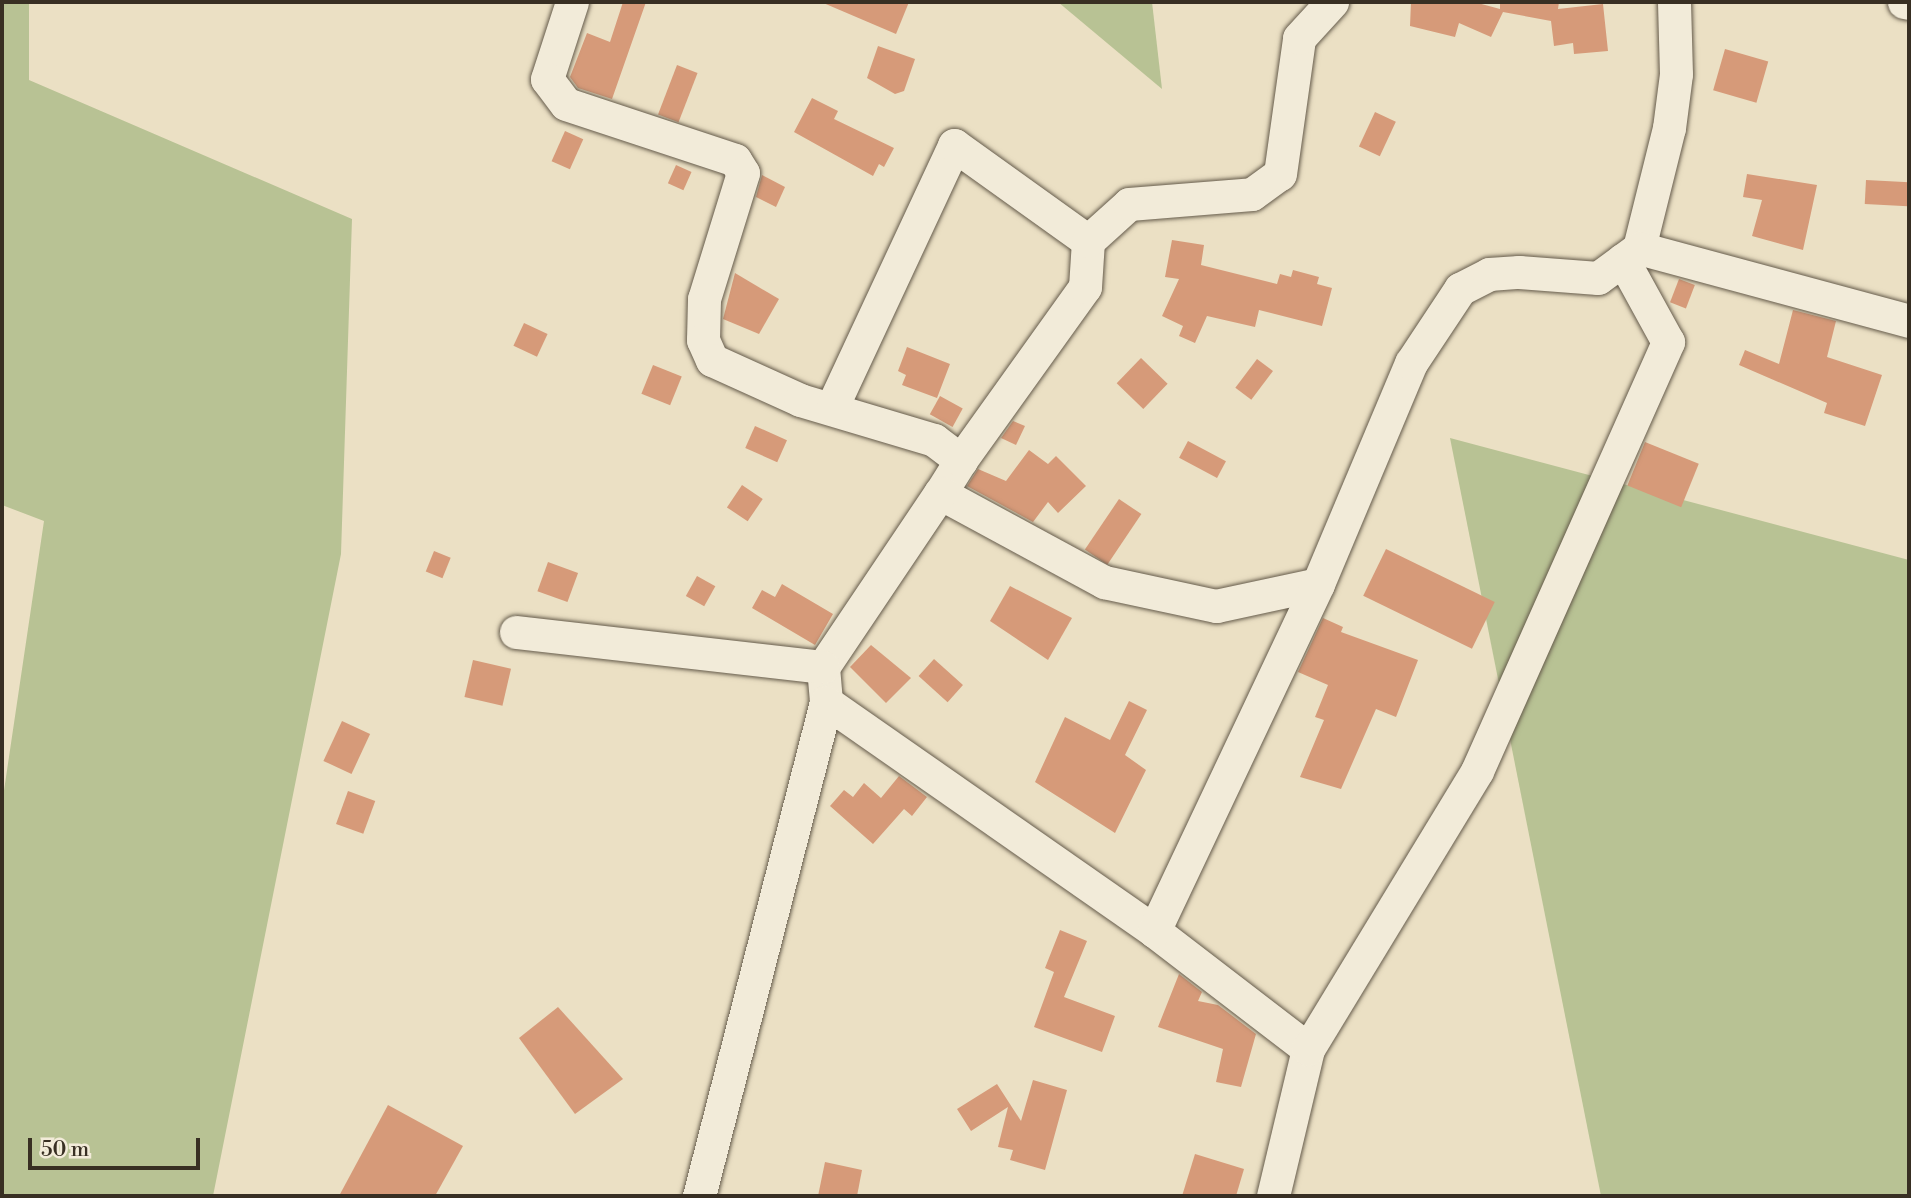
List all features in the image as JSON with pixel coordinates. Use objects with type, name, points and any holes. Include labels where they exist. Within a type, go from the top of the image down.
[{"type":"street","points":[[572,2],[547,79],[566,104],[735,160],[743,173],[704,299],[703,340],[712,359],[800,400],[833,405],[934,440],[961,460]]},
{"type":"street","points":[[699,1196],[826,702],[823,667],[961,460],[1085,287],[1088,241],[1129,204],[1252,194],[1280,174],[1299,37],[1332,2]]},
{"type":"street","points":[[1154,931],[1318,584],[1411,363],[1460,289],[1489,274],[1519,272],[1598,278],[1631,254],[1669,128],[1676,74],[1674,2]]},
{"type":"street","points":[[1904,2],[1909,3]]},
{"type":"street","points":[[833,405],[954,145],[1088,241]]},
{"type":"street","points":[[1631,254],[1909,321]]},
{"type":"street","points":[[1273,1196],[1308,1049],[1477,771],[1668,342],[1631,254]]},
{"type":"street","points":[[940,493],[1104,582],[1216,606],[1318,584]]},
{"type":"street","points":[[516,632],[823,667]]},
{"type":"street","points":[[826,702],[1154,931],[1308,1049]]},
{"type":"green space","points":[[2,2],[29,2],[29,80],[352,219],[341,554],[213,1196],[2,1196],[2,804],[44,521],[2,505]]},
{"type":"green space","points":[[1058,2],[1152,2],[1162,89]]},
{"type":"green space","points":[[1450,438],[1909,560],[1909,1196],[1601,1196]]},
{"type":"building","points":[[623,2],[646,2],[612,99],[578,88],[570,77],[587,33],[610,42]]},
{"type":"building","points":[[821,2],[909,2],[896,34]]},
{"type":"building","points":[[1411,2],[1474,2],[1500,9],[1500,2],[1559,2],[1558,9],[1603,4],[1608,51],[1574,54],[1573,43],[1554,46],[1551,21],[1503,12],[1491,37],[1459,23],[1455,37],[1410,26]]},
{"type":"building","points":[[878,46],[915,59],[904,91],[895,94],[867,78]]},
{"type":"building","points":[[1725,49],[1768,61],[1756,103],[1713,90]]},
{"type":"building","points":[[677,65],[698,73],[679,122],[658,114]]},
{"type":"building","points":[[812,98],[838,111],[834,119],[894,148],[884,167],[879,164],[873,176],[794,132]]},
{"type":"building","points":[[1375,112],[1396,122],[1380,156],[1359,146]]},
{"type":"building","points":[[565,131],[583,139],[570,169],[552,161]]},
{"type":"building","points":[[676,165],[692,172],[683,190],[668,183]]},
{"type":"building","points":[[1747,174],[1817,185],[1803,250],[1752,236],[1762,200],[1743,197]]},
{"type":"building","points":[[762,175],[785,187],[776,207],[756,197]]},
{"type":"building","points":[[1866,180],[1909,182],[1908,206],[1865,204]]},
{"type":"building","points":[[1172,240],[1204,245],[1201,265],[1277,284],[1280,274],[1291,277],[1293,270],[1319,277],[1317,284],[1332,288],[1322,326],[1259,310],[1255,327],[1207,316],[1195,343],[1179,336],[1183,326],[1162,316],[1179,279],[1165,277]]},
{"type":"building","points":[[735,273],[779,299],[759,334],[723,319]]},
{"type":"building","points":[[1679,279],[1695,285],[1686,308],[1670,302]]},
{"type":"building","points":[[1793,310],[1836,321],[1827,357],[1882,375],[1865,426],[1824,413],[1827,403],[1739,365],[1745,350],[1779,364]]},
{"type":"building","points":[[524,323],[548,334],[537,357],[513,346]]},
{"type":"building","points":[[907,347],[950,364],[937,398],[902,385],[906,375],[898,371]]},
{"type":"building","points":[[1141,358],[1168,384],[1143,409],[1117,383]]},
{"type":"building","points":[[1257,359],[1273,371],[1251,400],[1235,388]]},
{"type":"building","points":[[653,365],[682,377],[670,405],[641,394]]},
{"type":"building","points":[[940,396],[963,409],[953,427],[930,414]]},
{"type":"building","points":[[1013,421],[1025,426],[1016,445],[1001,438]]},
{"type":"building","points":[[755,426],[787,440],[777,462],[745,448]]},
{"type":"building","points":[[1188,441],[1226,461],[1217,478],[1179,458]]},
{"type":"building","points":[[1645,442],[1699,464],[1681,507],[1627,486]]},
{"type":"building","points":[[1029,450],[1048,464],[1056,456],[1086,486],[1058,513],[1048,502],[1033,522],[967,486],[978,469],[1006,481]]},
{"type":"building","points":[[742,485],[763,499],[748,521],[727,507]]},
{"type":"building","points":[[1119,499],[1141,514],[1107,565],[1085,550]]},
{"type":"building","points":[[1386,549],[1495,602],[1472,649],[1363,596]]},
{"type":"building","points":[[434,551],[451,558],[442,578],[426,571]]},
{"type":"building","points":[[548,562],[578,573],[567,602],[537,591]]},
{"type":"building","points":[[697,576],[715,586],[704,606],[686,596]]},
{"type":"building","points":[[782,584],[833,614],[815,645],[752,608],[762,590],[775,597]]},
{"type":"building","points":[[1010,586],[1072,618],[1048,660],[990,621]]},
{"type":"building","points":[[1323,618],[1343,627],[1341,632],[1418,660],[1396,717],[1376,709],[1341,789],[1300,777],[1324,720],[1315,717],[1328,685],[1298,672]]},
{"type":"building","points":[[871,645],[911,678],[886,703],[850,667]]},
{"type":"building","points":[[934,659],[963,685],[948,702],[919,676]]},
{"type":"building","points":[[473,660],[511,669],[502,706],[464,697]]},
{"type":"building","points":[[1129,701],[1147,710],[1125,755],[1146,770],[1115,833],[1035,782],[1065,717],[1110,740]]},
{"type":"building","points":[[342,721],[370,734],[352,774],[323,761]]},
{"type":"building","points":[[899,776],[927,797],[912,816],[904,809],[873,844],[830,806],[844,790],[853,797],[864,783],[881,798]]},
{"type":"building","points":[[348,791],[375,801],[363,834],[336,824]]},
{"type":"building","points":[[1060,930],[1087,941],[1064,997],[1115,1016],[1102,1052],[1034,1027],[1054,972],[1045,968]]},
{"type":"building","points":[[1179,974],[1202,992],[1198,1001],[1218,1005],[1256,1034],[1241,1087],[1216,1082],[1223,1049],[1158,1027]]},
{"type":"building","points":[[558,1007],[623,1079],[575,1114],[519,1038]]},
{"type":"building","points":[[1033,1080],[1067,1090],[1045,1170],[1010,1160],[1013,1150],[998,1147],[1008,1107],[971,1131],[957,1109],[997,1084],[1021,1121]]},
{"type":"building","points":[[388,1105],[463,1146],[435,1196],[339,1196]]},
{"type":"building","points":[[1195,1154],[1244,1169],[1236,1196],[1182,1196]]},
{"type":"building","points":[[825,1162],[862,1170],[857,1196],[818,1196]]}]
